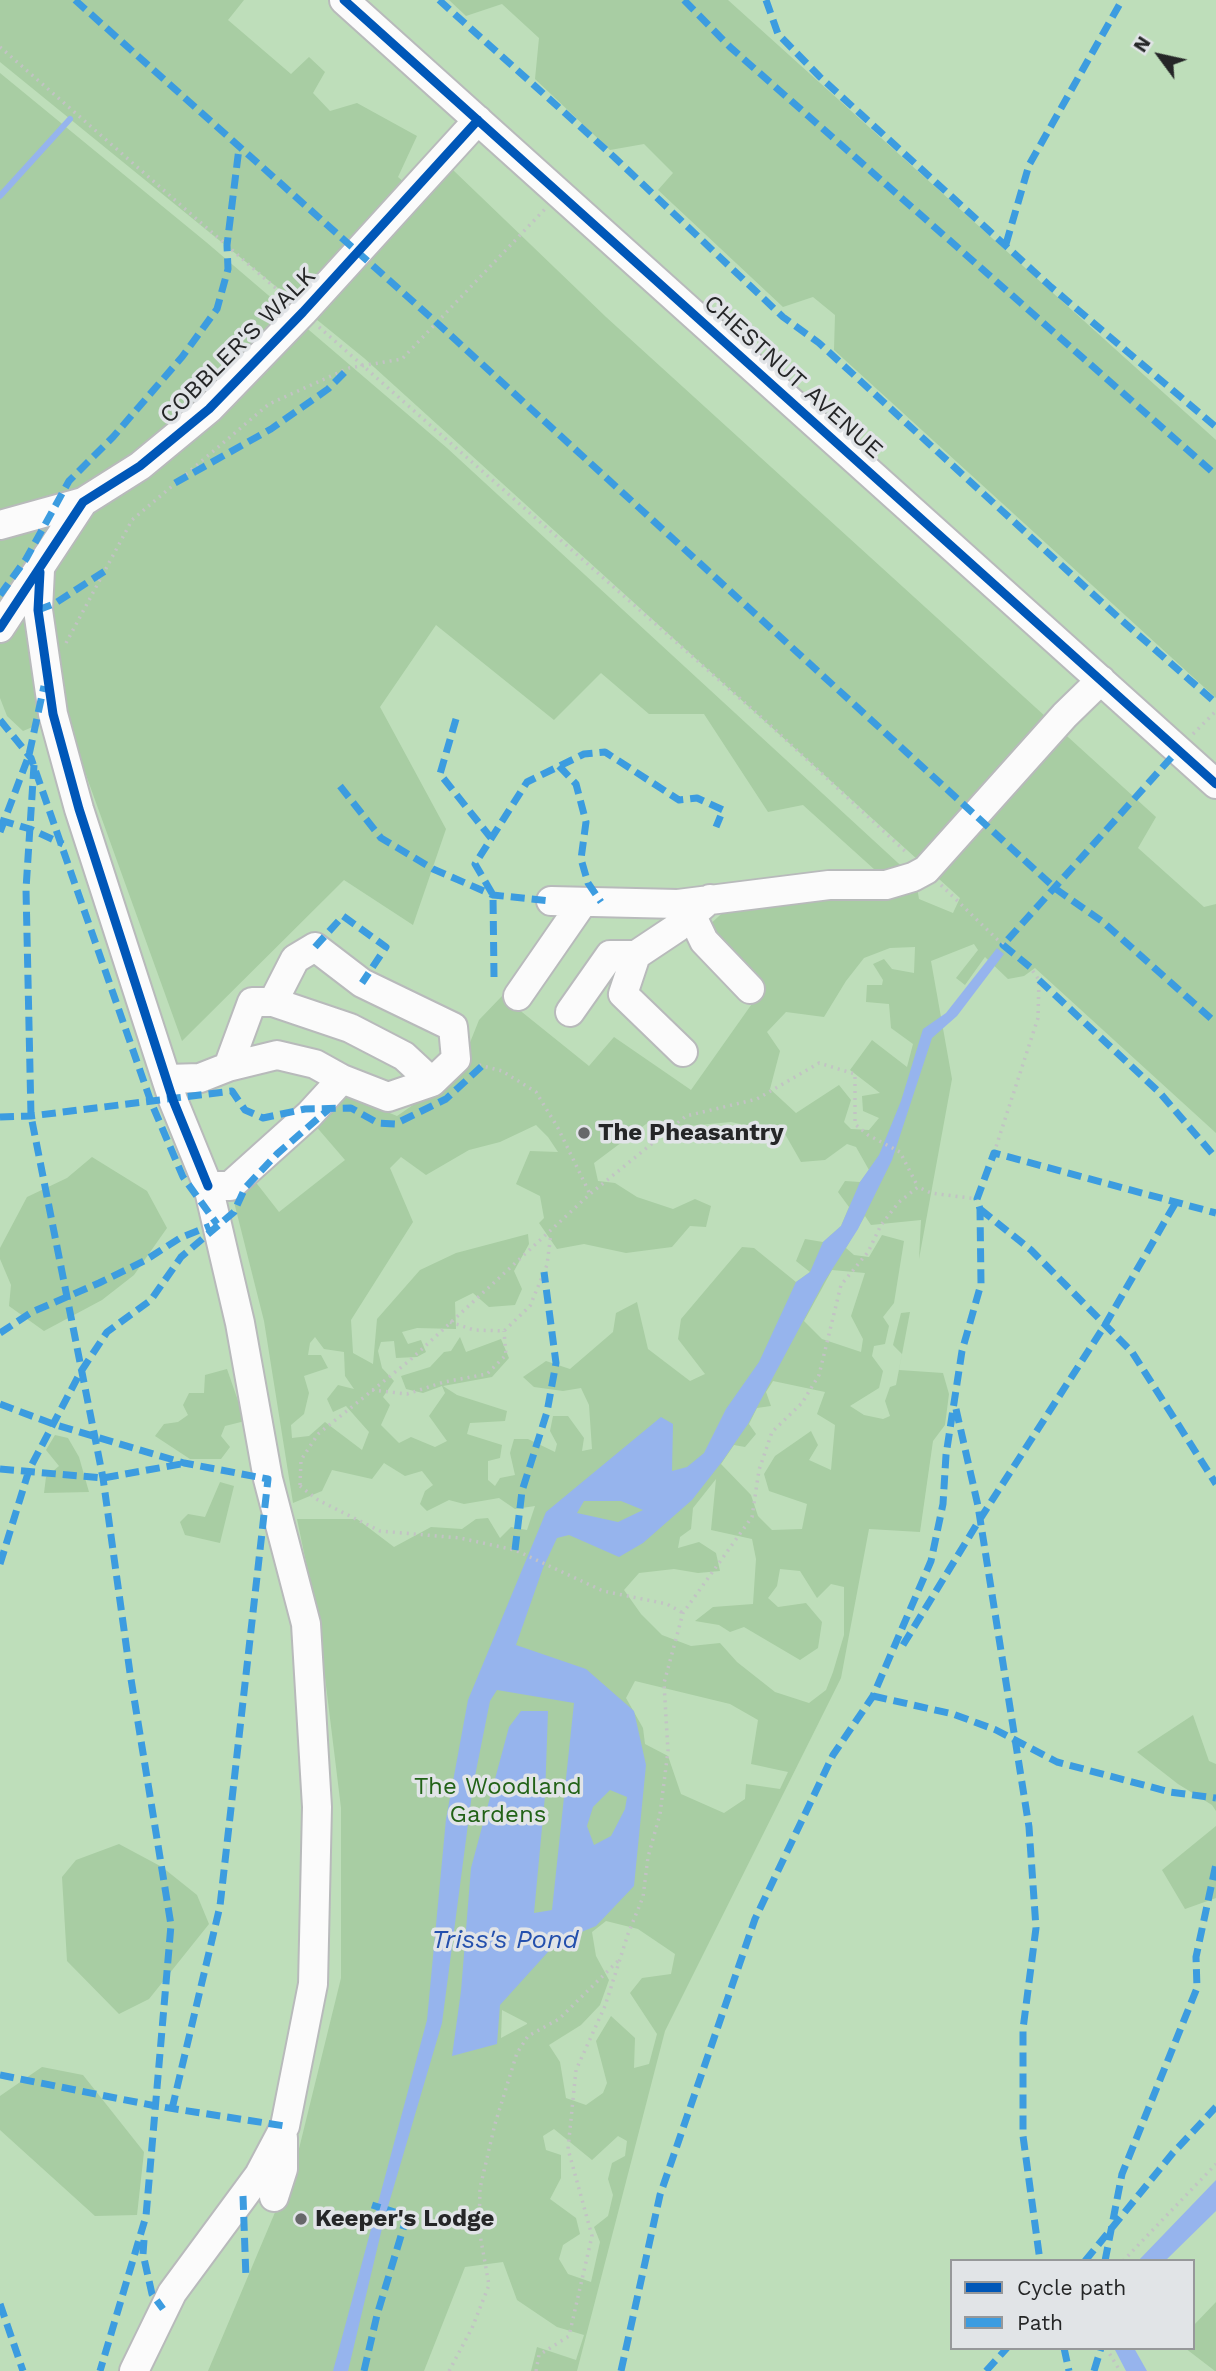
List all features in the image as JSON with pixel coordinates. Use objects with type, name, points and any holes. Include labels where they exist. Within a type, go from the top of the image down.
[{"type":"street","name":"CHESTNUT AVENUE","points":[[344,0],[1216,784]]},
{"type":"street","name":"COBBLER'S WALK","points":[[0,628],[83,502],[140,466],[209,409],[303,312],[478,120]]},
{"type":"street","points":[[0,525],[83,502]]},
{"type":"street","points":[[40,569],[38,610],[47,675],[54,714],[79,809],[167,1079],[208,1186],[240,1323],[268,1479],[306,1624],[317,1807],[313,1984],[284,2167],[259,2175],[172,2293],[134,2371]]},
{"type":"street","points":[[551,901],[678,904],[701,908],[829,885],[886,885],[926,870],[1065,715],[1101,680]]},
{"type":"street","points":[[518,996],[583,902]]},
{"type":"street","points":[[683,1052],[622,994],[636,955],[701,908]]},
{"type":"street","points":[[701,908],[704,941],[750,989]]},
{"type":"street","points":[[167,1079],[201,1078],[228,1067],[277,1055],[315,1065],[388,1097],[432,1082],[456,1059],[453,1027],[362,983],[315,947],[295,960],[273,1002]]},
{"type":"street","points":[[570,1012],[610,955],[636,955]]},
{"type":"street","points":[[228,1067],[252,1002],[273,1002],[349,1028],[404,1056],[432,1082]]},
{"type":"street","points":[[404,1056],[426,1014]]},
{"type":"street","points":[[208,1186],[230,1186],[309,1115],[342,1079]]},
{"type":"path","points":[[0,47],[303,312],[359,366],[508,492],[770,726],[1003,945]]},
{"type":"path","points":[[47,675],[132,520],[269,404],[359,366],[402,359],[560,193]]},
{"type":"path","points":[[1178,750],[1216,711]]},
{"type":"path","points":[[994,1153],[1038,1018],[1039,980],[1030,967]]},
{"type":"path","points":[[456,1059],[502,1071],[536,1092],[558,1128],[590,1194]]},
{"type":"path","points":[[300,1485],[301,1460],[318,1434],[409,1361],[449,1321],[590,1194],[686,1116],[757,1099],[820,1063],[855,1074],[855,1124],[868,1135],[900,1152],[918,1186],[930,1193],[977,1199]]},
{"type":"path","points":[[536,2371],[539,2355],[569,2336],[592,2236],[568,2150],[576,2070],[605,2006],[643,1897],[648,1857],[660,1814],[668,1751],[664,1683],[683,1613],[752,1517],[759,1470],[772,1432],[802,1403],[819,1375],[841,1285],[868,1252],[881,1225],[899,1202],[918,1186]]},
{"type":"path","points":[[449,1321],[474,1330],[505,1331],[530,1306],[547,1265],[551,1231]]},
{"type":"path","points":[[371,1390],[407,1394],[444,1382],[487,1374],[506,1355],[505,1331]]},
{"type":"path","points":[[268,1479],[300,1485],[318,1500],[380,1531],[460,1538],[515,1550],[549,1569],[604,1591],[667,1604],[683,1613]]},
{"type":"path","points":[[449,2371],[472,2328],[489,2285],[479,2229],[480,2188],[517,2053],[528,2036],[559,2019],[620,1959]]},
{"type":"path","points":[[1125,2259],[1216,2164]]},
{"type":"path","points":[[1107,2350],[1120,2371]]},
{"type":"green space","points":[[0,0],[1216,0],[1216,2371],[0,2371]]},
{"type":"green space","name":"The Woodland Gardens","points":[[0,0],[244,0],[228,20],[291,74],[309,57],[325,72],[313,93],[330,111],[357,103],[417,136],[398,177],[420,196],[453,170],[606,317],[1156,817],[1138,848],[1204,907],[1216,904],[1216,1133],[1035,968],[1024,976],[1008,979],[985,957],[965,985],[956,978],[978,950],[974,944],[931,961],[952,1079],[919,1259],[921,1220],[871,1225],[865,1216],[846,1248],[854,1255],[869,1257],[882,1235],[904,1241],[894,1303],[883,1317],[889,1326],[885,1344],[874,1346],[872,1356],[883,1371],[879,1388],[850,1406],[864,1415],[883,1419],[890,1416],[885,1401],[890,1387],[896,1385],[902,1354],[893,1345],[901,1313],[910,1312],[899,1370],[943,1373],[949,1394],[945,1425],[933,1441],[920,1532],[869,1529],[841,1678],[665,2031],[577,2371],[531,2371],[537,2347],[576,2360],[584,2335],[557,2327],[517,2300],[503,2262],[465,2267],[424,2371],[208,2371],[295,2165],[341,1978],[341,1808],[318,1620],[297,1519],[357,1519],[394,1547],[431,1527],[462,1529],[476,1519],[488,1518],[500,1538],[511,1527],[527,1530],[535,1506],[515,1509],[499,1498],[464,1504],[449,1500],[427,1511],[420,1504],[425,1491],[433,1485],[422,1471],[405,1476],[384,1463],[372,1479],[332,1470],[322,1491],[293,1503],[264,1321],[230,1186],[247,1171],[279,1212],[345,1160],[314,1124],[339,1092],[397,1116],[457,1075],[479,1020],[502,996],[589,1066],[614,1037],[691,1090],[761,991],[705,929],[732,904],[916,881],[919,899],[953,913],[960,898],[364,358],[0,62]],"holes":[[[915,947],[914,973],[892,969],[884,959],[873,964],[883,980],[882,985],[867,985],[866,1002],[889,1004],[891,1028],[913,1044],[907,1067],[872,1040],[850,1070],[880,1093],[862,1096],[863,1111],[879,1118],[869,1130],[851,1129],[844,1122],[851,1100],[839,1085],[796,1113],[770,1089],[780,1051],[767,1032],[786,1012],[824,1017],[864,958],[890,948]],[[650,1121],[688,1126],[731,1122],[785,1134],[801,1162],[825,1160],[847,1144],[856,1147],[869,1170],[860,1182],[845,1181],[838,1192],[849,1207],[841,1226],[823,1242],[805,1239],[796,1261],[810,1272],[796,1282],[754,1248],[742,1247],[681,1319],[678,1339],[705,1374],[690,1381],[648,1349],[637,1302],[616,1313],[613,1332],[570,1369],[546,1361],[523,1377],[534,1387],[563,1391],[581,1388],[589,1405],[592,1449],[582,1451],[584,1438],[568,1416],[553,1416],[550,1431],[557,1444],[555,1452],[528,1439],[514,1439],[510,1453],[515,1475],[500,1478],[495,1486],[488,1480],[488,1461],[500,1458],[502,1445],[467,1434],[470,1423],[505,1421],[507,1411],[457,1395],[443,1386],[492,1377],[509,1358],[501,1339],[466,1352],[460,1337],[451,1351],[444,1352],[430,1367],[401,1376],[406,1389],[423,1393],[442,1386],[445,1393],[429,1416],[447,1441],[435,1447],[411,1437],[399,1443],[381,1425],[390,1405],[383,1397],[394,1381],[382,1368],[378,1351],[381,1342],[394,1341],[396,1358],[417,1357],[426,1352],[421,1340],[408,1344],[402,1332],[417,1328],[456,1329],[455,1302],[473,1293],[489,1307],[515,1305],[522,1289],[514,1271],[529,1244],[528,1234],[456,1253],[420,1270],[377,1319],[373,1364],[353,1353],[351,1320],[413,1222],[390,1168],[401,1157],[426,1175],[469,1150],[500,1142],[536,1125],[558,1152],[530,1151],[516,1184],[540,1196],[544,1218],[539,1223],[557,1249],[584,1244],[626,1253],[672,1247],[690,1226],[706,1227],[711,1206],[695,1199],[673,1209],[637,1197],[615,1183],[598,1181],[594,1163]],[[832,1270],[865,1273],[851,1316],[863,1339],[861,1352],[822,1339],[804,1321]],[[315,1337],[324,1349],[344,1352],[345,1376],[354,1389],[338,1385],[327,1399],[333,1412],[346,1406],[369,1432],[362,1450],[325,1422],[309,1436],[292,1438],[291,1425],[304,1414],[309,1393],[304,1376],[328,1368],[321,1355],[308,1355],[310,1343]],[[773,1381],[825,1392],[817,1414],[835,1425],[831,1470],[809,1460],[818,1445],[811,1431],[775,1456],[764,1474],[769,1491],[807,1504],[802,1529],[772,1530],[758,1516],[751,1495],[721,1464],[734,1445],[745,1447],[756,1434],[749,1424],[757,1408],[771,1406],[766,1392]],[[716,1479],[711,1530],[752,1539],[756,1559],[753,1604],[713,1607],[695,1621],[719,1625],[730,1632],[744,1627],[800,1660],[818,1648],[822,1622],[806,1603],[778,1607],[768,1598],[777,1586],[780,1569],[800,1571],[817,1598],[831,1584],[844,1587],[844,1635],[833,1672],[826,1690],[809,1703],[775,1692],[737,1662],[720,1643],[691,1646],[662,1635],[641,1614],[624,1590],[639,1573],[674,1569],[698,1573],[720,1571],[716,1553],[699,1542],[678,1548],[680,1537],[691,1529],[693,1508]],[[635,1681],[730,1704],[758,1720],[751,1764],[788,1772],[780,1789],[746,1784],[745,1799],[724,1813],[681,1794],[668,1756],[645,1744],[643,1728],[626,1698]],[[606,1921],[638,1929],[675,1954],[671,1974],[642,1978],[630,1993],[657,2034],[649,2064],[634,2068],[635,2038],[611,2016],[596,2041],[607,2083],[603,2093],[586,2105],[566,2098],[560,2062],[549,2045],[581,2025],[600,2005],[609,1980],[596,1956],[592,1932]],[[502,2010],[527,2024],[501,2038]],[[554,2129],[592,2160],[618,2136],[627,2141],[625,2156],[612,2163],[608,2179],[613,2195],[608,2216],[594,2227],[600,2242],[591,2282],[568,2274],[559,2259],[563,2245],[580,2234],[576,2218],[550,2199],[561,2178],[561,2155],[546,2150],[543,2136]]]},
{"type":"green space","points":[[449,0],[728,0],[1216,440],[1216,698],[834,350],[835,315],[813,297],[783,307],[658,190],[673,173],[644,144],[610,150],[535,79],[539,38],[502,4],[466,16]]},
{"type":"green space","points":[[0,73],[206,242],[447,448],[910,874],[885,879],[803,805],[768,812],[704,714],[649,714],[601,673],[554,720],[436,625],[380,707],[446,829],[413,925],[344,880],[182,1041],[64,714],[23,731],[7,716],[0,698]]},
{"type":"green space","points":[[92,1157],[147,1191],[167,1228],[134,1275],[102,1300],[44,1331],[9,1306],[11,1285],[0,1259],[0,1248],[27,1197],[67,1178]]},
{"type":"green space","points":[[227,1369],[245,1421],[225,1426],[221,1436],[230,1447],[221,1459],[190,1459],[155,1436],[164,1424],[178,1422],[188,1415],[183,1405],[189,1393],[204,1393],[205,1375]]},
{"type":"green space","points":[[55,1435],[68,1438],[79,1457],[89,1492],[44,1493],[46,1477],[59,1466],[46,1450]]},
{"type":"green space","points":[[220,1482],[234,1486],[220,1543],[185,1535],[180,1522],[188,1514],[205,1517]]},
{"type":"green space","points":[[1193,1715],[1209,1761],[1216,1764],[1216,1811],[1212,1805],[1178,1784],[1137,1752]]},
{"type":"green space","points":[[1216,1826],[1216,1898],[1185,1909],[1162,1870]]},
{"type":"green space","points":[[119,1844],[162,1867],[197,1895],[209,1924],[149,1999],[119,2014],[67,1961],[62,1877],[76,1860]]},
{"type":"green space","points":[[42,2067],[83,2075],[144,2152],[137,2215],[95,2216],[0,2130],[0,2096]]},
{"type":"green space","points":[[1216,2302],[1216,2371],[1188,2350],[1195,2350],[1195,2324]]},
{"type":"water","name":"Triss's Pond","points":[[997,948],[1004,954],[957,1016],[932,1038],[892,1160],[858,1229],[824,1282],[748,1424],[721,1463],[692,1500],[643,1543],[619,1557],[569,1535],[557,1538],[543,1568],[516,1645],[586,1669],[634,1711],[646,1765],[634,1886],[596,1926],[557,1942],[500,2005],[497,2044],[452,2056],[461,1991],[471,1868],[509,1727],[521,1711],[548,1711],[545,1796],[534,1913],[552,1910],[574,1703],[497,1690],[490,1701],[473,1786],[442,2023],[384,2220],[348,2371],[333,2371],[427,2020],[446,1819],[468,1700],[546,1512],[661,1417],[673,1424],[672,1471],[687,1467],[704,1453],[726,1409],[759,1362],[796,1282],[810,1272],[823,1242],[841,1226],[860,1182],[879,1155],[901,1101],[923,1029],[946,1013]],"holes":[[[584,1501],[621,1501],[643,1510],[618,1522],[577,1513]],[[610,1790],[627,1797],[625,1809],[611,1836],[594,1845],[587,1826],[593,1807]]]},
{"type":"water","points":[[1216,2180],[1216,2211],[1167,2259],[1140,2259]]},
{"type":"water","points":[[1115,2350],[1135,2350],[1147,2371],[1126,2371]]},
{"type":"waterway","points":[[0,196],[70,119]]},
{"type":"marked path","points":[[75,0],[436,322],[1056,889],[1103,922],[1216,1023]]},
{"type":"marked path","points":[[439,0],[614,157],[783,317],[819,343],[1119,618],[1216,703]]},
{"type":"marked path","points":[[684,0],[730,47],[1216,475]]},
{"type":"marked path","points":[[766,0],[778,34],[820,77],[1051,287],[1216,427]]},
{"type":"marked path","points":[[1006,244],[1029,165],[1122,0]]},
{"type":"marked path","points":[[0,595],[26,559],[69,481],[113,437],[182,357],[217,309],[228,269],[227,245],[239,148]]},
{"type":"marked path","points":[[175,483],[271,429],[328,389],[349,368]]},
{"type":"marked path","points":[[38,610],[54,604],[105,571]]},
{"type":"marked path","points":[[0,832],[29,755],[44,686]]},
{"type":"marked path","points":[[456,719],[440,774],[491,838]]},
{"type":"marked path","points":[[0,720],[31,758],[151,1102],[183,1177],[217,1224]]},
{"type":"marked path","points":[[1030,967],[1003,945],[1178,750]]},
{"type":"marked path","points":[[494,977],[493,895],[475,864],[527,782],[584,754],[605,752],[679,800],[697,798],[723,810],[716,827]]},
{"type":"marked path","points":[[34,765],[26,889],[31,1116],[103,1478],[130,1673],[171,1925],[146,2216],[100,2371]]},
{"type":"marked path","points":[[559,766],[576,784],[586,822],[581,859],[588,883],[601,902]]},
{"type":"marked path","points":[[340,786],[381,838],[433,869],[493,895],[551,901]]},
{"type":"marked path","points":[[0,820],[30,829],[63,844]]},
{"type":"marked path","points":[[315,947],[343,916],[386,947],[362,983]]},
{"type":"marked path","points":[[1039,980],[1160,1093],[1216,1158]]},
{"type":"marked path","points":[[0,1117],[31,1116],[232,1091],[245,1110],[263,1118],[305,1109],[351,1108],[378,1123],[395,1124],[446,1099],[482,1066]]},
{"type":"marked path","points":[[0,1564],[29,1470],[80,1373],[107,1332],[151,1300],[181,1257],[234,1212],[245,1188],[277,1154],[330,1108]]},
{"type":"marked path","points":[[621,2371],[660,2195],[755,1919],[833,1755],[873,1696],[931,1561],[943,1504],[946,1455],[962,1351],[981,1284],[980,1209],[977,1199],[994,1153],[1216,1213]]},
{"type":"marked path","points":[[903,1645],[980,1519],[1105,1325],[1176,1202]]},
{"type":"marked path","points":[[980,1209],[1031,1250],[1132,1352],[1216,1484]]},
{"type":"marked path","points":[[0,1333],[32,1312],[99,1283],[144,1261],[180,1238],[210,1226]]},
{"type":"marked path","points":[[515,1550],[522,1491],[547,1412],[556,1363],[544,1272]]},
{"type":"marked path","points":[[0,1404],[53,1424],[184,1463],[268,1479],[220,1906],[172,2109]]},
{"type":"marked path","points":[[956,1409],[978,1506],[1029,1827],[1036,1928],[1023,2029],[1023,2136],[1040,2259]]},
{"type":"marked path","points":[[0,1469],[103,1478],[181,1464]]},
{"type":"marked path","points":[[873,1696],[953,1714],[996,1730],[1057,1762],[1170,1792],[1216,1798]]},
{"type":"marked path","points":[[1105,2259],[1122,2174],[1197,1988],[1196,1957],[1216,1864]]},
{"type":"marked path","points":[[0,2075],[156,2106],[285,2126]]},
{"type":"marked path","points":[[1087,2259],[1172,2154],[1216,2107]]},
{"type":"marked path","points":[[243,2196],[246,2279]]},
{"type":"marked path","points":[[364,2371],[377,2315],[407,2216],[372,2205]]},
{"type":"marked path","points":[[144,2240],[143,2254],[152,2294],[163,2309]]},
{"type":"marked path","points":[[0,2304],[23,2371]]},
{"type":"marked path","points":[[986,2371],[1005,2350]]},
{"type":"marked path","points":[[1064,2350],[1069,2371]]},
{"type":"marked path","points":[[1094,2371],[1100,2350]]},
{"type":"cycle path","points":[[344,0],[1216,784]]},
{"type":"cycle path","points":[[0,628],[83,502],[140,466],[209,409],[303,312],[478,120]]},
{"type":"cycle path","points":[[40,572],[38,610],[53,714],[79,809],[173,1100],[208,1186]]},
{"type":"place","name":"The Pheasantry","points":[[584,1133]]},
{"type":"place","name":"Keeper's Lodge","points":[[301,2219]]}]
